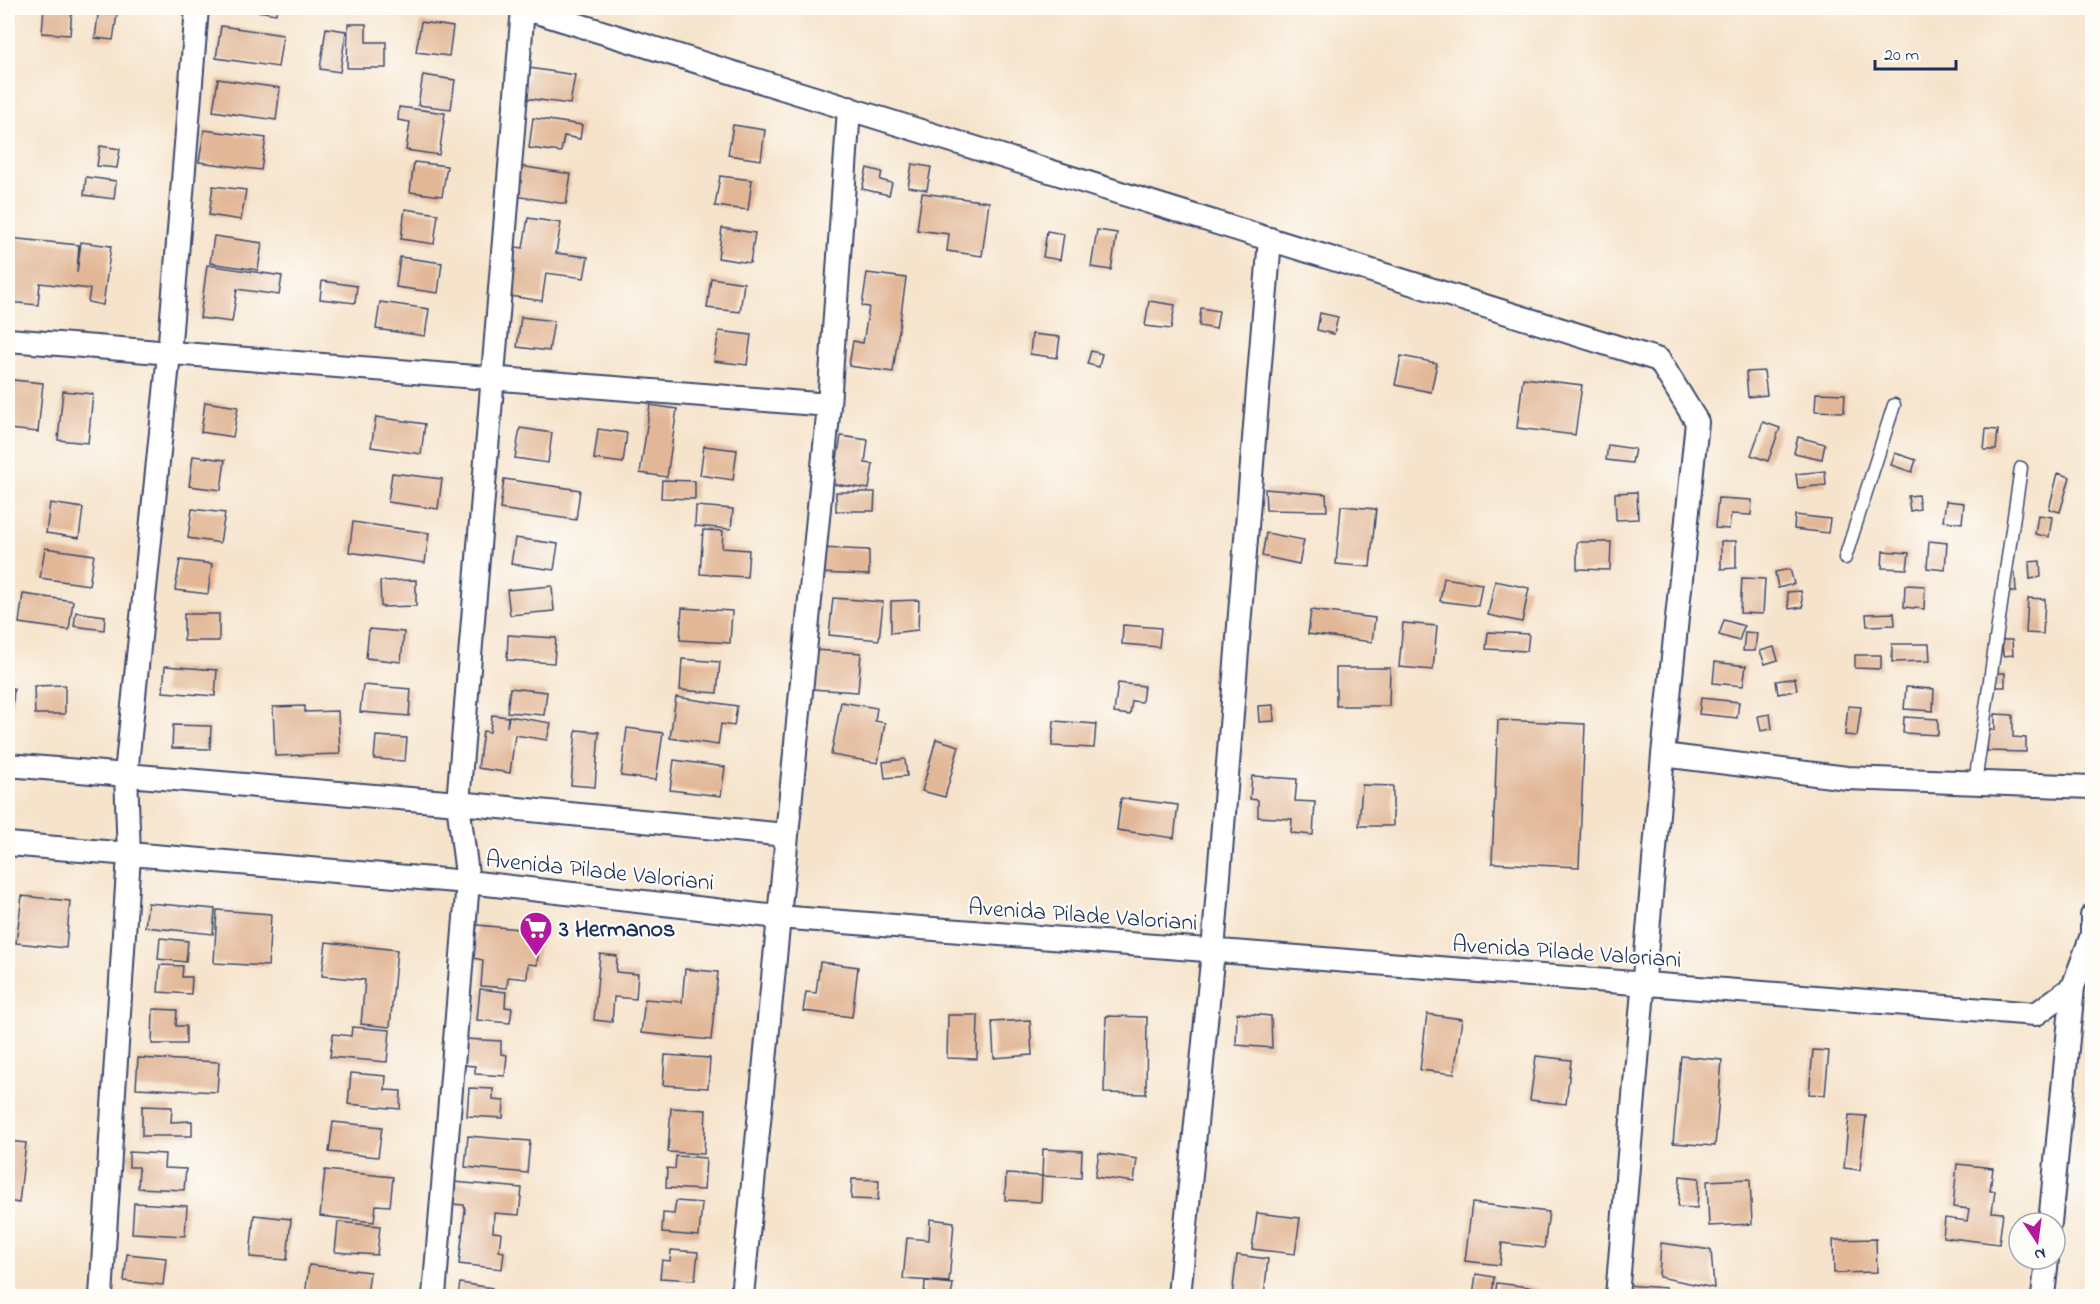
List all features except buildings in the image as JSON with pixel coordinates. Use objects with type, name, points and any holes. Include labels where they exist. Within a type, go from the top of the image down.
[{"type":"street","points":[[101,1296],[129,855],[126,774],[169,354],[196,8]]},
{"type":"street","points":[[434,1296],[468,882],[458,803],[524,8],[1659,360],[1697,422],[1664,755],[1646,984],[1617,1296]]},
{"type":"street","points":[[742,1296],[829,405],[849,108]]},
{"type":"street","points":[[1179,1296],[1213,951],[1270,240]]},
{"type":"street","points":[[8,340],[829,405]]},
{"type":"street","points":[[1664,755],[1847,778],[2092,787]]},
{"type":"street","points":[[8,765],[458,803],[786,835]]},
{"type":"street","name":"Avenida Pilade Valoriani","points":[[8,844],[468,882],[778,917],[2036,1014],[2073,987]]},
{"type":"street","points":[[2051,1211],[2073,987],[2092,935],[2092,916]]},
{"type":"street","points":[[2043,1296],[2046,1271]]},
{"type":"lane","points":[[1845,558],[1894,405]]},
{"type":"lane","points":[[1976,783],[2020,468]]},
{"type":"place","name":"3 Hermanos","points":[[536,957]]}]
